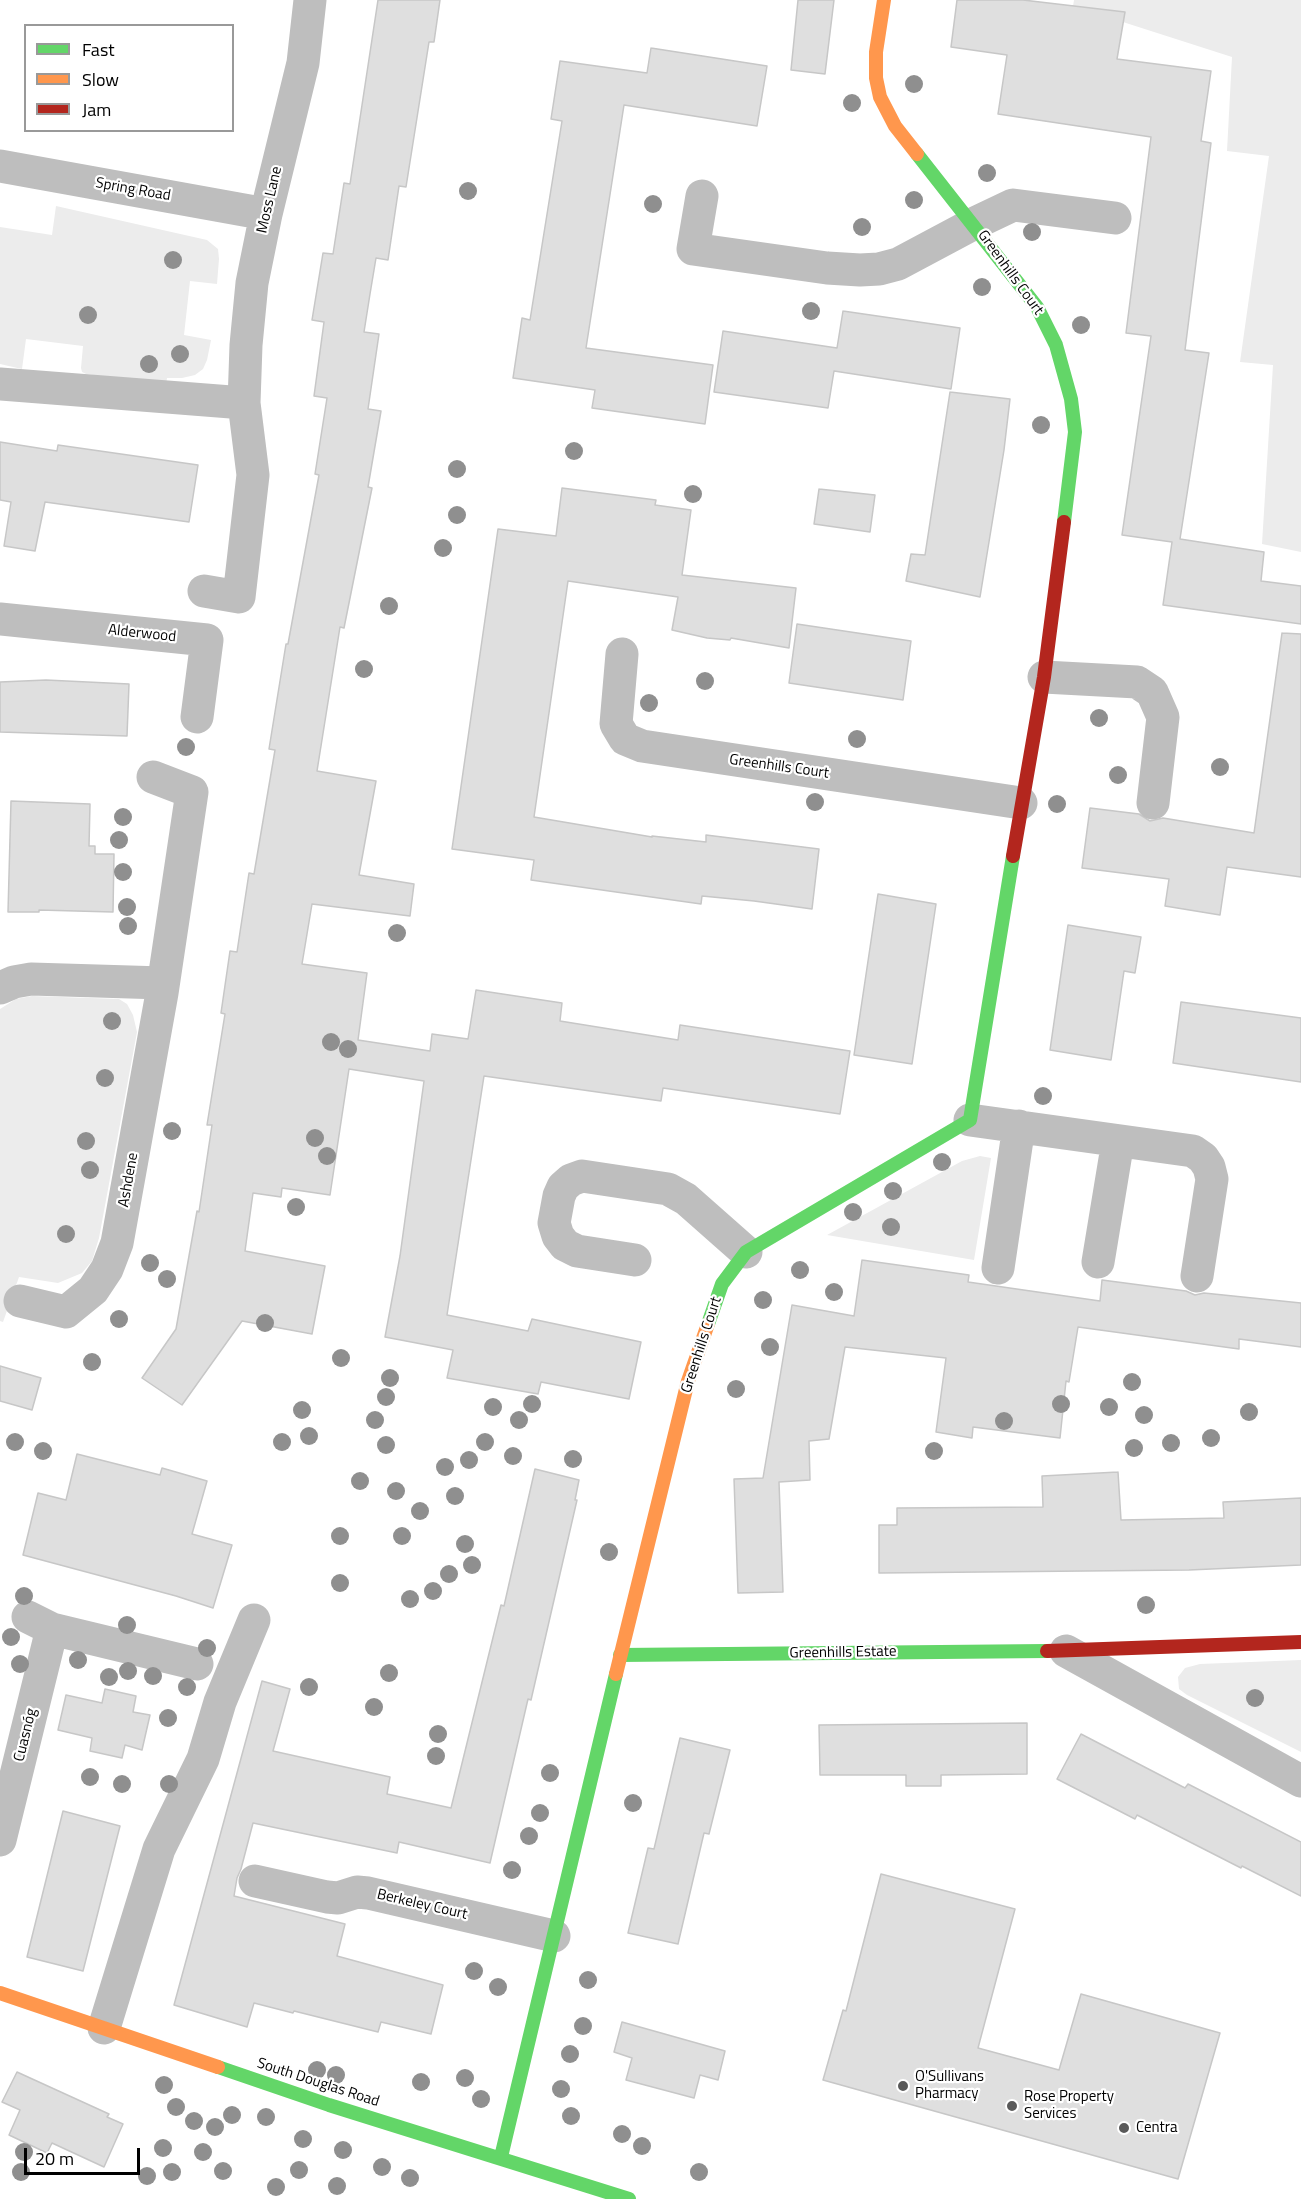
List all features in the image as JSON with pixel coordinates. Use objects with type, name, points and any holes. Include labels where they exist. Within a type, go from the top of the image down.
[{"type":"street","name":"Moss Lane","points":[[204,591],[239,597],[253,475],[244,403],[246,345],[252,283],[266,214],[303,63],[310,0]]},
{"type":"street","name":"Greenhills Court","points":[[501,2157],[620,1655],[688,1381],[722,1284],[746,1252],[970,1120],[1021,803],[1044,677],[1075,432],[1071,399],[1056,345],[1037,307],[895,126],[880,98],[876,78],[876,52],[884,0]]},
{"type":"street","name":"Spring Road","points":[[0,166],[266,214]]},
{"type":"street","name":"Greenhills Court","points":[[702,196],[693,249],[827,268],[860,270],[879,269],[898,264],[1013,205],[1115,218]]},
{"type":"street","points":[[0,384],[244,403]]},
{"type":"street","name":"Alderwood","points":[[0,619],[207,640],[197,717]]},
{"type":"street","name":"Greenhills Court","points":[[622,654],[616,724],[625,739],[642,746],[1021,803]]},
{"type":"street","points":[[1044,677],[1137,682],[1152,692],[1163,717],[1153,803]]},
{"type":"street","name":"Ashdene","points":[[20,1301],[66,1312],[93,1290],[107,1269],[117,1243],[163,983],[192,792],[153,777]]},
{"type":"street","points":[[0,988],[14,982],[32,979],[163,983]]},
{"type":"street","points":[[970,1120],[1193,1151],[1203,1158],[1209,1167],[1212,1179],[1197,1276]]},
{"type":"street","points":[[998,1268],[1019,1126]]},
{"type":"street","points":[[1098,1262],[1118,1141]]},
{"type":"street","points":[[635,1260],[577,1251],[565,1245],[558,1236],[554,1223],[563,1187],[571,1180],[582,1176],[668,1190],[686,1199],[746,1252]]},
{"type":"street","points":[[104,2028],[159,1849],[203,1759],[220,1702],[254,1620]]},
{"type":"street","name":"Cuasnóg","points":[[0,1840],[40,1623],[197,1664]]},
{"type":"street","name":"Greenhills Estate","points":[[620,1655],[1066,1651],[1301,1642]]},
{"type":"street","name":"Greenhills Estate","points":[[1066,1651],[1301,1781]]},
{"type":"street","name":"Berkeley Court","points":[[255,1881],[327,1897],[338,1898],[357,1892],[368,1893],[554,1936]]},
{"type":"street","name":"South Douglas Road","points":[[0,1993],[329,2105],[501,2157],[629,2199]]},
{"type":"shaded area","points":[[1074,0],[1301,0],[1301,552],[1262,544],[1273,365],[1240,362],[1269,156],[1227,151],[1232,57],[1073,6]]},
{"type":"shaded area","points":[[56,206],[207,240],[218,249],[217,284],[190,281],[184,335],[211,340],[203,369],[195,375],[167,378],[166,384],[86,374],[81,368],[83,346],[26,339],[22,369],[0,364],[0,227],[52,235]]},
{"type":"shaded area","points":[[32,996],[119,999],[127,1004],[133,1015],[137,1032],[99,1238],[92,1261],[82,1273],[58,1283],[19,1277],[3,1322],[0,1321],[0,1009],[16,999]]},
{"type":"shaded area","points":[[980,1156],[991,1158],[974,1260],[827,1235],[962,1161]]},
{"type":"shaded area","points":[[1301,1660],[1301,1752],[1179,1689],[1178,1677],[1185,1668],[1200,1664]]},
{"type":"building","points":[[378,0],[440,0],[434,42],[429,42],[406,187],[399,186],[388,260],[376,258],[370,294],[364,332],[379,334],[368,409],[381,411],[368,487],[372,488],[344,628],[340,627],[317,771],[376,781],[359,875],[414,884],[410,916],[312,904],[302,964],[367,973],[358,1040],[430,1051],[432,1034],[468,1039],[476,990],[562,1003],[560,1021],[678,1040],[680,1025],[850,1051],[840,1114],[663,1088],[661,1101],[484,1076],[447,1315],[528,1331],[532,1319],[641,1342],[629,1399],[541,1382],[538,1394],[447,1378],[453,1350],[385,1337],[400,1256],[424,1081],[349,1069],[330,1195],[282,1188],[281,1197],[253,1193],[245,1251],[325,1266],[312,1334],[242,1321],[182,1405],[142,1378],[176,1329],[197,1211],[199,1212],[212,1125],[207,1125],[225,1014],[221,1013],[230,951],[237,952],[249,873],[254,874],[275,750],[269,749],[286,644],[288,644],[319,475],[315,474],[327,398],[314,396],[324,322],[312,320],[323,253],[333,254],[344,183],[350,184]]},
{"type":"building","points":[[798,0],[834,0],[825,74],[791,70]]},
{"type":"building","points":[[957,0],[1023,0],[1125,12],[1117,59],[1211,71],[1201,141],[1211,143],[1185,350],[1209,353],[1180,539],[1264,552],[1261,581],[1301,586],[1301,624],[1163,605],[1172,542],[1122,535],[1151,336],[1126,333],[1151,137],[998,114],[1007,55],[951,47]]},
{"type":"building","points":[[651,48],[767,66],[757,126],[624,105],[586,348],[713,365],[705,424],[592,408],[595,390],[513,378],[522,318],[530,320],[562,121],[551,119],[560,61],[647,73]]},
{"type":"building","points":[[843,311],[960,328],[951,389],[834,371],[828,408],[714,392],[723,331],[837,348]]},
{"type":"building","points":[[950,392],[1010,399],[980,597],[906,581],[911,554],[925,555]]},
{"type":"building","points":[[0,442],[57,451],[58,445],[198,465],[189,522],[45,502],[35,551],[4,546],[11,502],[0,500]]},
{"type":"building","points":[[562,488],[656,500],[655,505],[691,510],[682,575],[796,588],[789,648],[731,638],[730,640],[707,638],[672,630],[678,597],[568,581],[534,817],[652,837],[706,842],[706,835],[819,849],[812,909],[702,896],[701,904],[531,880],[534,860],[452,849],[498,529],[556,536]]},
{"type":"building","points":[[819,489],[875,495],[870,532],[814,524]]},
{"type":"building","points":[[797,624],[911,641],[903,700],[789,683]]},
{"type":"building","points":[[1282,633],[1301,634],[1301,877],[1227,867],[1220,915],[1165,906],[1169,879],[1082,868],[1090,808],[1139,814],[1150,821],[1163,818],[1254,833]]},
{"type":"building","points":[[46,680],[129,684],[127,736],[0,732],[0,682]]},
{"type":"building","points":[[11,801],[90,804],[89,846],[95,846],[95,854],[114,854],[113,912],[39,910],[39,912],[8,912]]},
{"type":"building","points":[[878,894],[936,904],[912,1064],[854,1055]]},
{"type":"building","points":[[1068,925],[1141,937],[1135,973],[1124,971],[1111,1060],[1050,1050]]},
{"type":"building","points":[[1181,1002],[1301,1018],[1301,1082],[1173,1063]]},
{"type":"building","points":[[862,1260],[969,1275],[968,1282],[1100,1301],[1102,1280],[1186,1291],[1195,1295],[1204,1293],[1301,1303],[1301,1347],[1239,1339],[1239,1349],[1078,1327],[1069,1382],[1066,1381],[1060,1438],[973,1427],[972,1438],[936,1432],[946,1358],[845,1347],[829,1439],[809,1441],[810,1480],[779,1482],[783,1592],[738,1593],[734,1479],[763,1478],[792,1305],[854,1316]]},
{"type":"building","points":[[0,1366],[41,1378],[32,1410],[0,1401]]},
{"type":"building","points":[[77,1454],[160,1475],[162,1468],[207,1481],[192,1534],[232,1545],[213,1608],[23,1555],[38,1493],[66,1500]]},
{"type":"building","points":[[535,1469],[579,1480],[575,1500],[577,1500],[531,1700],[528,1699],[490,1863],[399,1842],[397,1853],[253,1823],[237,1878],[234,1896],[345,1924],[337,1956],[443,1985],[431,2034],[381,2022],[378,2032],[254,2003],[247,2027],[174,2005],[262,1681],[290,1689],[273,1751],[390,1777],[387,1794],[451,1808],[501,1605],[504,1606]]},
{"type":"building","points":[[1118,1472],[1121,1520],[1224,1518],[1223,1502],[1301,1498],[1301,1565],[1189,1570],[879,1573],[879,1525],[897,1525],[897,1508],[1043,1507],[1042,1476]]},
{"type":"building","points":[[105,1689],[136,1696],[133,1712],[150,1715],[142,1750],[125,1745],[122,1758],[90,1751],[92,1738],[58,1730],[66,1695],[102,1703]]},
{"type":"building","points":[[1027,1723],[1027,1774],[941,1775],[941,1786],[906,1786],[906,1775],[820,1775],[819,1725]]},
{"type":"building","points":[[1081,1734],[1185,1788],[1188,1784],[1301,1842],[1301,1896],[1137,1815],[1135,1819],[1057,1779]]},
{"type":"building","points":[[680,1738],[730,1750],[709,1834],[704,1833],[678,1944],[628,1933],[648,1848],[654,1849]]},
{"type":"building","points":[[63,1811],[120,1826],[83,1971],[27,1957]]},
{"type":"building","points":[[881,1874],[1015,1909],[978,2048],[1059,2070],[1081,1994],[1220,2033],[1178,2179],[823,2080],[843,2010],[846,2011]]},
{"type":"building","points":[[622,2022],[725,2051],[718,2080],[700,2075],[694,2098],[626,2080],[632,2058],[614,2052]]},
{"type":"building","points":[[17,2072],[109,2114],[107,2117],[123,2124],[104,2167],[52,2143],[47,2153],[9,2135],[20,2110],[2,2102]]},
{"type":"traffic: fast","points":[[917,154],[1037,307],[1056,345],[1071,399],[1075,432],[1064,522]]},
{"type":"traffic: fast","points":[[708,1324],[722,1284],[746,1252],[970,1120],[1013,856]]},
{"type":"traffic: fast","points":[[620,1655],[1047,1651]]},
{"type":"traffic: fast","points":[[501,2157],[616,1674]]},
{"type":"traffic: fast","points":[[218,2067],[329,2105],[629,2199]]},
{"type":"traffic: slow","points":[[884,0],[876,52],[876,78],[880,97],[895,126],[917,154]]},
{"type":"traffic: slow","points":[[616,1674],[688,1381],[708,1324]]},
{"type":"traffic: slow","points":[[0,1993],[218,2067]]},
{"type":"traffic: jam","points":[[1013,856],[1044,677],[1064,522]]},
{"type":"traffic: jam","points":[[1047,1651],[1301,1642]]},
{"type":"place","name":"O'Sullivans Pharmacy","points":[[903,2086]]},
{"type":"place","name":"Rose Property Services","points":[[1012,2106]]},
{"type":"place","name":"Centra","points":[[1124,2128]]}]
